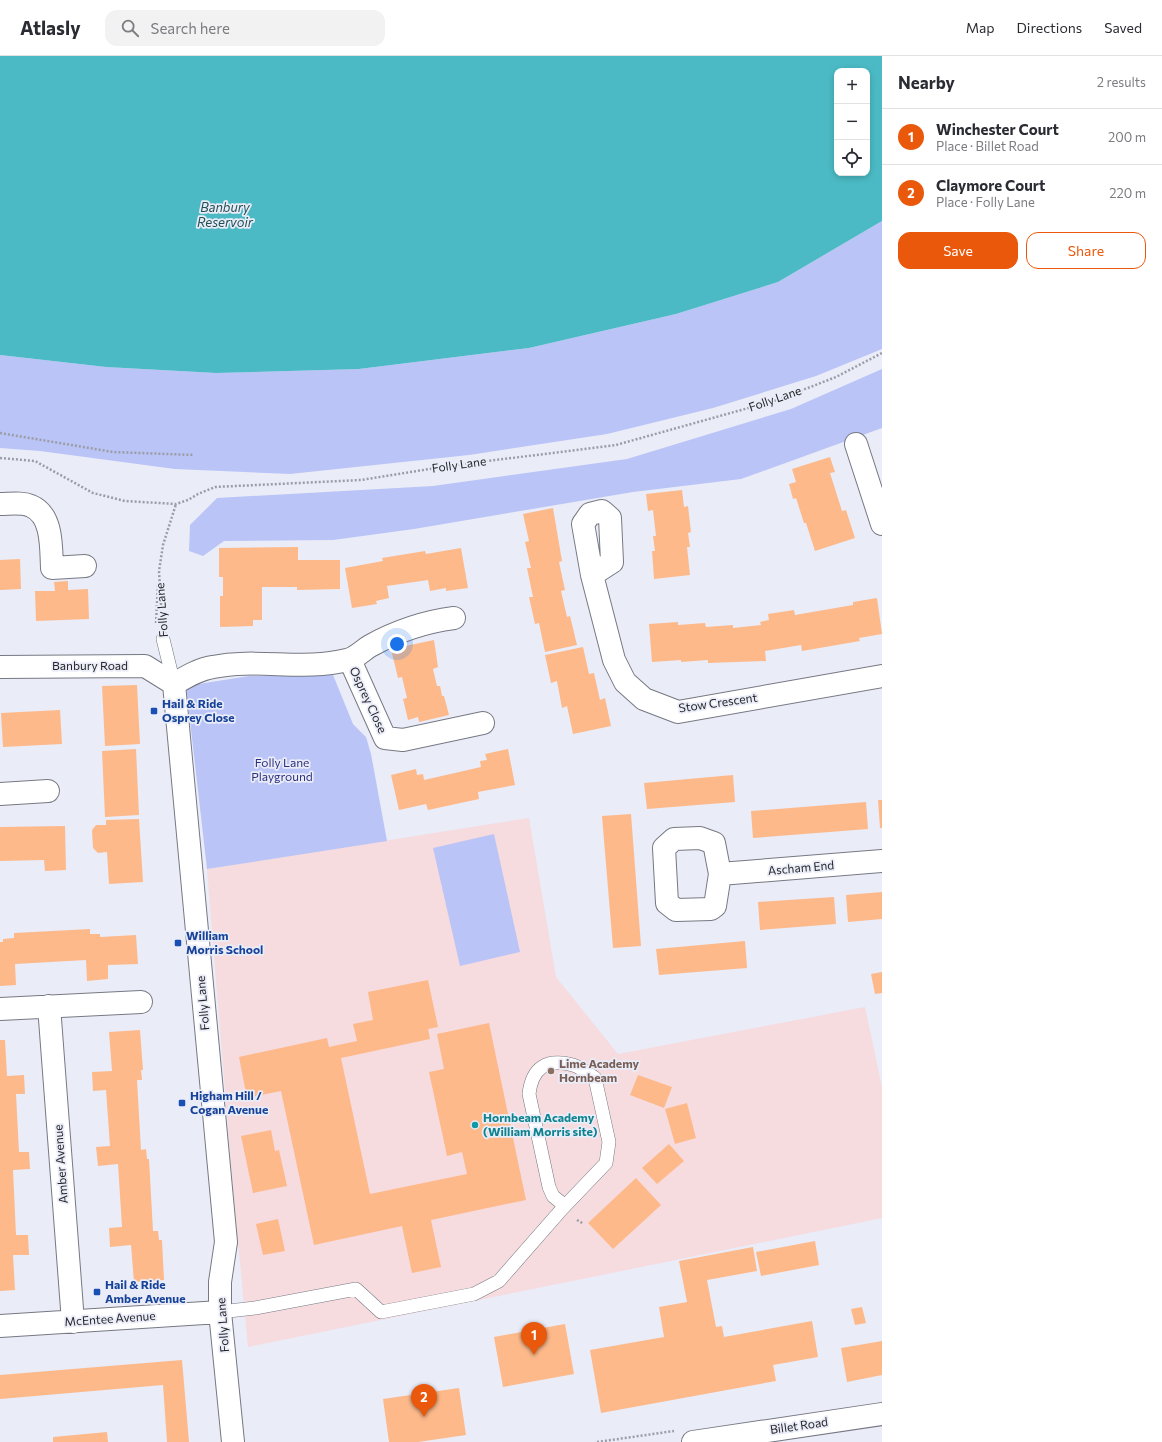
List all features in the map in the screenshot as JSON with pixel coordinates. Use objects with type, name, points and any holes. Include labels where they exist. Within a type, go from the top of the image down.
[{"type":"street","points":[[856,444],[882,524]]},
{"type":"street","points":[[0,504],[18,503],[31,506],[41,513],[47,523],[51,545],[52,568],[85,566]]},
{"type":"street","name":"Stow Crescent","points":[[592,575],[614,660],[626,682],[644,699],[655,705],[678,712],[882,676]]},
{"type":"street","name":"Osprey Close","points":[[174,684],[188,676],[212,667],[248,664],[328,664],[350,660],[369,646],[404,629],[432,620],[454,618]]},
{"type":"street","name":"Osprey Close","points":[[350,660],[385,738],[403,740],[483,723]]},
{"type":"street","name":"Banbury Road","points":[[0,667],[145,666],[174,684]]},
{"type":"street","name":"Folly Lane","points":[[174,684],[226,1242],[220,1282],[220,1312],[233,1442]]},
{"type":"street","points":[[0,794],[48,791]]},
{"type":"street","name":"Ascham End","points":[[720,874],[882,861]]},
{"type":"street","points":[[0,1009],[141,1002]]},
{"type":"street","name":"Amber Avenue","points":[[48,1006],[73,1322]]},
{"type":"street","name":"McEntee Avenue","points":[[0,1326],[220,1312]]},
{"type":"street","name":"Billet Road","points":[[693,1442],[882,1414]]},
{"type":"lane","name":"Folly Lane","points":[[163,639],[174,684]]},
{"type":"lane","points":[[220,1312],[255,1308],[356,1289],[381,1312],[474,1294],[499,1281],[565,1206],[606,1163],[609,1142],[595,1078],[574,1065],[550,1064],[537,1070],[531,1080],[529,1094],[549,1187],[553,1196],[565,1206]]},
{"type":"path","name":"Folly Lane","points":[[163,639],[159,571],[163,544],[176,504],[215,487],[361,480],[448,466],[616,446],[777,400],[836,377],[882,353]]},
{"type":"path","points":[[0,433],[113,452],[194,455]]},
{"type":"path","points":[[0,458],[35,461],[93,493],[125,501],[176,504]]},
{"type":"shaded area","name":"Lime Academy Hornbeam","points":[[529,818],[556,977],[618,1054],[865,1007],[882,1087],[882,1218],[248,1347],[233,1189],[207,869]]},
{"type":"green space","points":[[882,221],[882,349],[816,376],[713,408],[607,434],[469,455],[290,474],[175,469],[40,451],[0,448],[0,355],[106,367],[216,373],[359,369],[529,348],[676,314],[778,282]]},
{"type":"green space","points":[[882,369],[882,428],[741,479],[633,492],[414,529],[333,540],[224,541],[203,556],[189,551],[190,525],[217,498],[433,486],[627,459],[791,409]]},
{"type":"green space","name":"Folly Lane Playground","points":[[333,675],[353,724],[366,737],[371,754],[387,841],[207,869],[186,686],[249,676]]},
{"type":"green space","points":[[494,834],[520,952],[460,966],[433,848]]},
{"type":"water","name":"Banbury Reservoir","points":[[0,56],[882,56],[882,221],[778,282],[676,314],[529,348],[359,369],[216,373],[106,367],[0,355]]},
{"type":"building","points":[[830,457],[835,472],[830,473],[842,511],[846,510],[855,538],[815,551],[806,523],[804,523],[796,498],[793,499],[789,484],[796,482],[792,469]]},
{"type":"building","points":[[682,490],[684,507],[688,506],[691,532],[688,533],[690,547],[687,547],[690,575],[654,579],[652,551],[655,551],[653,536],[656,536],[653,510],[648,511],[646,494]]},
{"type":"building","points":[[553,508],[562,561],[559,562],[565,590],[561,591],[567,617],[570,616],[577,645],[545,652],[539,623],[535,624],[529,597],[533,597],[527,568],[531,568],[525,542],[529,541],[523,514]]},
{"type":"building","points":[[298,547],[298,560],[340,560],[340,589],[297,590],[297,587],[262,587],[262,620],[253,620],[253,626],[220,627],[220,596],[223,596],[223,577],[219,577],[219,548]]},
{"type":"building","points":[[461,548],[468,588],[446,591],[446,588],[430,591],[428,580],[387,586],[389,598],[376,601],[377,604],[352,608],[345,568],[383,561],[382,558],[425,551],[426,554]]},
{"type":"building","points":[[20,559],[21,589],[0,590],[0,560]]},
{"type":"building","points":[[68,581],[68,590],[88,589],[89,619],[36,621],[35,591],[55,591],[54,582]]},
{"type":"building","points":[[877,598],[882,634],[859,638],[860,641],[802,651],[801,645],[765,651],[766,661],[708,663],[708,660],[681,662],[681,660],[652,662],[649,624],[678,622],[678,625],[705,623],[706,627],[733,625],[733,628],[761,625],[760,622],[769,620],[768,614],[794,610],[795,615],[853,605],[853,602]]},
{"type":"building","points":[[434,640],[438,667],[433,669],[437,686],[440,686],[449,715],[419,722],[418,717],[408,720],[403,699],[407,698],[402,677],[398,678],[391,649]]},
{"type":"building","points":[[583,647],[589,674],[594,673],[600,700],[605,698],[611,726],[573,734],[567,706],[562,708],[557,681],[551,683],[545,655]]},
{"type":"building","points":[[137,685],[140,744],[105,746],[102,686]]},
{"type":"building","points":[[60,710],[62,744],[3,747],[1,713]]},
{"type":"building","points":[[136,749],[139,815],[105,817],[102,751]]},
{"type":"building","points":[[508,749],[515,785],[478,792],[479,799],[428,810],[426,804],[399,810],[391,775],[416,769],[417,775],[423,774],[424,780],[481,767],[480,761],[487,760],[485,754]]},
{"type":"building","points":[[733,775],[735,802],[647,809],[644,783]]},
{"type":"building","points":[[878,800],[882,800],[882,828],[880,828]]},
{"type":"building","points":[[866,802],[868,829],[753,838],[751,811]]},
{"type":"building","points":[[631,814],[641,946],[613,948],[602,816]]},
{"type":"building","points":[[139,819],[143,882],[109,884],[107,852],[98,853],[93,848],[92,830],[96,825],[106,825],[106,820]]},
{"type":"building","points":[[65,826],[66,870],[45,871],[44,860],[0,861],[0,827]]},
{"type":"building","points":[[882,892],[882,919],[848,922],[846,895]]},
{"type":"building","points":[[834,897],[836,924],[760,930],[758,902]]},
{"type":"building","points":[[90,929],[90,934],[100,934],[100,937],[136,935],[138,964],[108,965],[108,979],[87,981],[86,960],[15,964],[16,985],[0,986],[0,942],[3,942],[3,939],[14,938],[14,933]]},
{"type":"building","points":[[745,941],[747,968],[659,975],[656,949]]},
{"type":"building","points":[[882,972],[882,993],[875,994],[871,974]]},
{"type":"building","name":"Hornbeam Academy (William Morris site)","points":[[428,980],[438,1027],[428,1029],[430,1039],[341,1058],[370,1194],[467,1174],[462,1152],[447,1156],[429,1072],[444,1069],[437,1034],[489,1023],[526,1200],[431,1220],[441,1267],[412,1273],[402,1226],[314,1245],[281,1091],[247,1098],[239,1057],[327,1038],[329,1047],[357,1041],[353,1024],[373,1020],[368,992]]},
{"type":"building","points":[[140,1030],[143,1070],[141,1070],[142,1080],[137,1080],[141,1150],[146,1149],[147,1159],[149,1159],[153,1231],[158,1231],[159,1240],[162,1240],[164,1280],[134,1282],[131,1245],[110,1247],[109,1228],[122,1227],[118,1164],[98,1166],[96,1147],[110,1146],[106,1090],[93,1091],[92,1072],[112,1071],[109,1032]]},
{"type":"building","points":[[0,1040],[5,1040],[7,1076],[24,1075],[25,1094],[16,1094],[19,1152],[29,1152],[30,1169],[13,1170],[16,1235],[28,1235],[29,1255],[13,1255],[15,1290],[0,1291]]},
{"type":"building","points":[[638,1075],[672,1087],[664,1108],[630,1095]]},
{"type":"building","points":[[687,1103],[696,1138],[675,1144],[665,1109]]},
{"type":"building","points":[[271,1130],[275,1151],[279,1150],[287,1186],[253,1193],[241,1136]]},
{"type":"building","points":[[669,1144],[684,1161],[657,1184],[642,1168]]},
{"type":"building","points":[[636,1178],[661,1205],[613,1249],[588,1223]]},
{"type":"building","points":[[278,1219],[285,1251],[263,1255],[256,1224]]},
{"type":"building","points":[[815,1241],[819,1265],[761,1276],[756,1252]]},
{"type":"building","points":[[753,1247],[757,1271],[707,1280],[716,1327],[722,1326],[724,1337],[812,1321],[818,1357],[773,1365],[776,1381],[601,1413],[590,1350],[664,1337],[659,1307],[687,1302],[679,1261]]},
{"type":"building","points":[[862,1307],[866,1323],[855,1325],[851,1309]]},
{"type":"building","points":[[565,1324],[574,1374],[503,1387],[494,1337]]},
{"type":"building","points":[[882,1341],[882,1375],[847,1382],[841,1348]]},
{"type":"building","points":[[182,1360],[189,1442],[167,1442],[163,1385],[0,1399],[0,1375]]},
{"type":"building","points":[[459,1388],[466,1435],[418,1442],[389,1442],[383,1399]]},
{"type":"building","points":[[107,1432],[108,1442],[53,1442],[53,1437]]},
{"type":"place","name":"Hail & Ride Osprey Close","points":[[154,711]]},
{"type":"place","name":"William Morris School","points":[[178,943]]},
{"type":"place","name":"Lime Academy Hornbeam","points":[[551,1071]]},
{"type":"place","name":"Higham Hill / Cogan Avenue","points":[[182,1103]]},
{"type":"place","name":"Hornbeam Academy (William Morris site)","points":[[475,1125]]},
{"type":"place","name":"Hail & Ride Amber Avenue","points":[[97,1292]]},
{"type":"place","name":"Winchester Court","points":[[534,1355]]},
{"type":"place","name":"Claymore Court","points":[[424,1417]]}]
